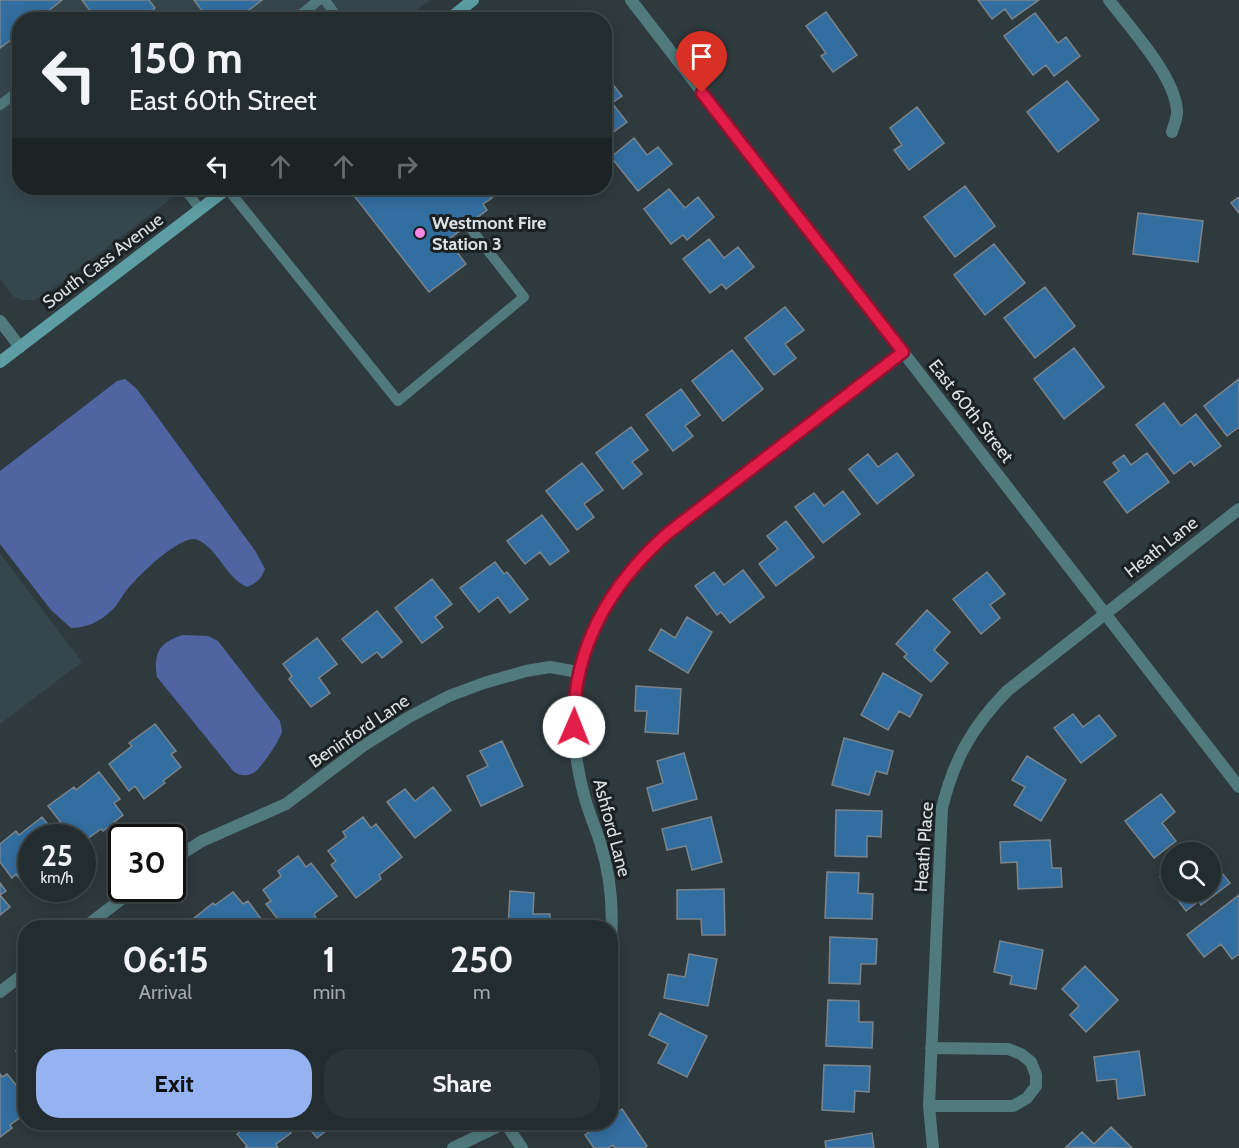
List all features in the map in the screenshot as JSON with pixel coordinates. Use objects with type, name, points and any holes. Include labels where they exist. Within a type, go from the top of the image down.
[{"type":"main road","points":[[458,12],[473,0]]},
{"type":"main road","name":"South Cass Avenue","points":[[0,362],[219,195]]},
{"type":"street","name":"East 60th Street","points":[[631,0],[1239,787]]},
{"type":"street","points":[[1109,0],[1154,59],[1172,88],[1178,111],[1172,132]]},
{"type":"street","points":[[0,321],[20,347]]},
{"type":"street","name":"Ashford Lane","points":[[614,920],[606,862],[584,797],[578,770],[574,709],[578,672],[595,627],[626,574],[647,551],[903,352]]},
{"type":"street","name":"Heath Lane","points":[[1105,614],[1239,509]]},
{"type":"street","name":"Heath Place","points":[[933,1148],[929,1106],[931,1048],[942,808],[948,783],[973,730],[987,712],[1007,691],[1105,614]]},
{"type":"street","name":"Beninford Lane","points":[[186,851],[202,841],[286,804],[363,746],[409,717],[449,696],[526,671],[550,667],[578,672]]},
{"type":"street","points":[[94,920],[118,902]]},
{"type":"street","points":[[0,992],[18,978]]},
{"type":"street","points":[[929,1106],[1013,1106],[1028,1098],[1036,1086],[1036,1075],[1030,1062],[1021,1054],[1008,1049],[931,1048]]},
{"type":"street","points":[[453,1148],[492,1130]]},
{"type":"street","points":[[511,1130],[522,1148]]},
{"type":"lane","points":[[304,12],[320,0]]},
{"type":"lane","points":[[189,195],[200,209]]},
{"type":"lane","points":[[234,195],[398,401],[524,297],[468,225]]},
{"type":"shaded area","points":[[0,0],[430,0],[414,12],[12,12],[12,195],[176,195],[47,293],[34,300],[14,297],[0,279]]},
{"type":"shaded area","points":[[0,553],[82,662],[0,724]]},
{"type":"water","points":[[125,379],[137,389],[256,552],[265,569],[258,580],[247,587],[233,577],[212,550],[198,540],[191,539],[171,549],[149,567],[124,593],[114,608],[103,617],[88,625],[71,628],[51,610],[0,544],[0,471],[117,381]]},
{"type":"water","points":[[183,635],[208,636],[218,641],[280,721],[282,731],[278,740],[263,763],[251,774],[234,772],[157,677],[157,655],[163,645]]},
{"type":"building","points":[[0,0],[62,0],[47,12],[12,12],[12,39],[0,48]]},
{"type":"building","points":[[82,0],[149,0],[155,8],[150,12],[91,12]]},
{"type":"building","points":[[194,0],[262,0],[246,12],[203,12]]},
{"type":"building","points":[[978,0],[1039,0],[1012,19],[1005,9],[992,19]]},
{"type":"building","points":[[826,12],[857,55],[833,72],[821,56],[826,53],[806,26]]},
{"type":"building","points":[[1035,13],[1058,43],[1066,37],[1080,56],[1054,76],[1046,65],[1033,75],[1004,36]]},
{"type":"building","points":[[1067,81],[1099,120],[1058,152],[1027,112]]},
{"type":"building","points":[[612,83],[622,96],[612,103]]},
{"type":"building","points":[[612,103],[627,122],[612,133]]},
{"type":"building","points":[[917,107],[944,143],[909,170],[894,150],[902,145],[890,128]]},
{"type":"building","points":[[634,138],[647,155],[658,147],[672,164],[638,191],[612,156]]},
{"type":"building","points":[[965,186],[995,226],[955,257],[924,217]]},
{"type":"building","points":[[669,189],[685,208],[698,197],[714,217],[687,240],[683,235],[671,244],[644,209]]},
{"type":"building","name":"Westmont Fire Station 3","points":[[358,195],[490,195],[492,198],[483,204],[487,210],[448,240],[466,264],[429,292],[355,197]]},
{"type":"building","points":[[1239,197],[1239,213],[1231,203]]},
{"type":"building","points":[[1138,213],[1203,221],[1198,262],[1133,254]]},
{"type":"building","points":[[709,239],[724,258],[738,247],[754,267],[726,289],[722,284],[710,293],[683,259]]},
{"type":"building","points":[[994,244],[1025,283],[985,315],[954,275]]},
{"type":"building","points":[[1045,287],[1075,326],[1035,358],[1004,318]]},
{"type":"building","points":[[785,307],[804,330],[785,344],[796,358],[774,375],[745,338]]},
{"type":"building","points":[[1074,348],[1104,387],[1064,419],[1034,379]]},
{"type":"building","points":[[732,350],[763,389],[723,421],[692,381]]},
{"type":"building","points":[[1239,379],[1239,427],[1227,436],[1204,406]]},
{"type":"building","points":[[681,389],[700,415],[685,426],[693,436],[673,451],[646,415]]},
{"type":"building","points":[[1164,403],[1181,426],[1196,414],[1221,446],[1194,466],[1191,461],[1174,474],[1136,425]]},
{"type":"building","points":[[631,427],[648,450],[632,462],[642,474],[623,489],[596,453]]},
{"type":"building","points":[[897,453],[914,475],[877,504],[849,469],[868,454],[878,467]]},
{"type":"building","points":[[1147,453],[1169,482],[1127,513],[1104,482],[1119,471],[1113,463],[1124,455],[1131,465]]},
{"type":"building","points":[[582,463],[603,490],[584,504],[594,517],[577,530],[546,491]]},
{"type":"building","points":[[843,491],[860,514],[823,543],[795,507],[814,493],[824,506]]},
{"type":"building","points":[[542,515],[569,551],[550,565],[540,552],[525,564],[507,541]]},
{"type":"building","points":[[786,521],[814,557],[776,586],[759,564],[778,549],[767,536]]},
{"type":"building","points":[[495,562],[504,574],[507,572],[528,599],[510,613],[498,597],[479,612],[460,588]]},
{"type":"building","points":[[743,570],[764,597],[730,623],[721,612],[717,615],[695,586],[714,572],[724,585]]},
{"type":"building","points":[[987,572],[1005,594],[990,605],[1000,618],[981,634],[953,599]]},
{"type":"building","points":[[432,579],[452,604],[435,617],[443,627],[422,643],[395,608]]},
{"type":"building","points":[[927,610],[950,632],[934,650],[948,663],[931,682],[904,657],[907,654],[896,644]]},
{"type":"building","points":[[377,611],[402,642],[382,658],[377,652],[362,663],[342,639]]},
{"type":"building","points":[[687,617],[712,632],[688,673],[649,650],[661,629],[675,638]]},
{"type":"building","points":[[317,638],[337,664],[319,678],[330,693],[311,707],[289,679],[292,676],[283,664]]},
{"type":"building","points":[[883,673],[922,695],[910,717],[899,711],[888,730],[861,715]]},
{"type":"building","points":[[636,686],[681,689],[678,734],[645,732],[647,711],[635,711]]},
{"type":"building","points":[[1073,714],[1083,727],[1099,715],[1116,736],[1081,763],[1054,728]]},
{"type":"building","points":[[155,724],[176,751],[171,754],[181,767],[144,799],[135,786],[129,791],[109,764],[132,746],[129,743]]},
{"type":"building","points":[[844,738],[893,751],[887,774],[876,771],[869,795],[832,785]]},
{"type":"building","points":[[502,741],[523,786],[481,806],[467,776],[488,766],[480,751]]},
{"type":"building","points":[[684,753],[697,799],[653,811],[647,788],[663,783],[657,761]]},
{"type":"building","points":[[1027,756],[1066,780],[1041,821],[1014,805],[1025,787],[1012,780]]},
{"type":"building","points":[[99,772],[120,799],[114,803],[123,815],[112,824],[108,824],[103,831],[101,829],[96,833],[96,824],[62,824],[48,806],[74,787],[76,790]]},
{"type":"building","points":[[433,787],[451,810],[415,838],[387,802],[405,789],[415,801]]},
{"type":"building","points":[[1161,794],[1175,812],[1162,823],[1176,841],[1161,842],[1161,853],[1154,858],[1125,821]]},
{"type":"building","points":[[836,810],[882,811],[881,837],[867,836],[867,857],[835,856]]},
{"type":"building","points":[[42,817],[48,824],[33,824]]},
{"type":"building","points":[[363,817],[371,828],[376,824],[402,857],[379,875],[381,879],[356,898],[331,865],[336,861],[328,851],[346,837],[343,832]]},
{"type":"building","points":[[711,817],[722,862],[692,870],[686,846],[667,850],[662,829]]},
{"type":"building","points":[[16,831],[18,834],[18,877],[16,874],[12,878],[0,862],[0,844]]},
{"type":"building","points":[[1050,840],[1052,868],[1061,868],[1062,887],[1018,889],[1017,862],[1001,863],[1000,842]]},
{"type":"building","points":[[298,856],[306,867],[311,863],[337,896],[314,914],[316,918],[313,920],[279,920],[266,904],[271,901],[263,890],[281,876],[278,871]]},
{"type":"building","points":[[827,872],[859,873],[858,893],[873,894],[872,919],[825,918]]},
{"type":"building","points":[[1221,872],[1230,883],[1221,890]]},
{"type":"building","points":[[0,883],[6,891],[0,895]]},
{"type":"building","points":[[724,889],[725,935],[702,935],[701,919],[677,919],[677,890]]},
{"type":"building","points":[[510,891],[534,893],[533,914],[550,914],[550,920],[508,920]]},
{"type":"building","points":[[233,892],[243,904],[248,901],[262,920],[193,919],[213,903],[215,905]]},
{"type":"building","points":[[0,895],[10,907],[0,915]]},
{"type":"building","points":[[1239,895],[1239,954],[1232,959],[1221,944],[1204,957],[1187,935]]},
{"type":"building","points":[[1179,902],[1198,902],[1186,911]]},
{"type":"building","points":[[830,937],[877,939],[876,964],[861,964],[860,984],[829,983]]},
{"type":"building","points":[[1000,941],[1043,950],[1036,989],[1010,984],[1012,976],[994,972]]},
{"type":"building","points":[[689,954],[717,959],[708,1006],[664,998],[668,974],[685,977]]},
{"type":"building","points":[[1085,966],[1118,1000],[1086,1032],[1070,1015],[1079,1006],[1062,989]]},
{"type":"building","points":[[828,1000],[859,1001],[859,1022],[873,1022],[872,1048],[826,1046]]},
{"type":"building","points":[[660,1013],[707,1036],[687,1077],[658,1063],[668,1044],[649,1035]]},
{"type":"building","points":[[1139,1051],[1145,1095],[1118,1099],[1116,1079],[1097,1081],[1094,1057]]},
{"type":"building","points":[[824,1065],[870,1066],[869,1092],[855,1091],[854,1112],[822,1110]]},
{"type":"building","points":[[0,1074],[2,1077],[7,1074],[18,1087],[18,1119],[10,1125],[12,1128],[0,1137]]},
{"type":"building","points":[[622,1109],[647,1146],[644,1148],[615,1148],[613,1145],[608,1148],[594,1148],[585,1135],[592,1130],[618,1130],[618,1112]]},
{"type":"building","points":[[1111,1127],[1132,1148],[1066,1147],[1082,1132],[1094,1144]]},
{"type":"building","points":[[242,1130],[289,1130],[291,1133],[276,1144],[278,1148],[245,1148],[247,1146],[237,1134]]},
{"type":"building","points":[[310,1130],[327,1130],[317,1138]]},
{"type":"building","points":[[872,1133],[874,1148],[826,1148],[825,1141]]},
{"type":"place","name":"Westmont Fire Station 3","points":[[420,233]]},
{"type":"route","points":[[574,727],[578,672],[595,627],[626,574],[668,533],[903,352],[702,93]]}]
